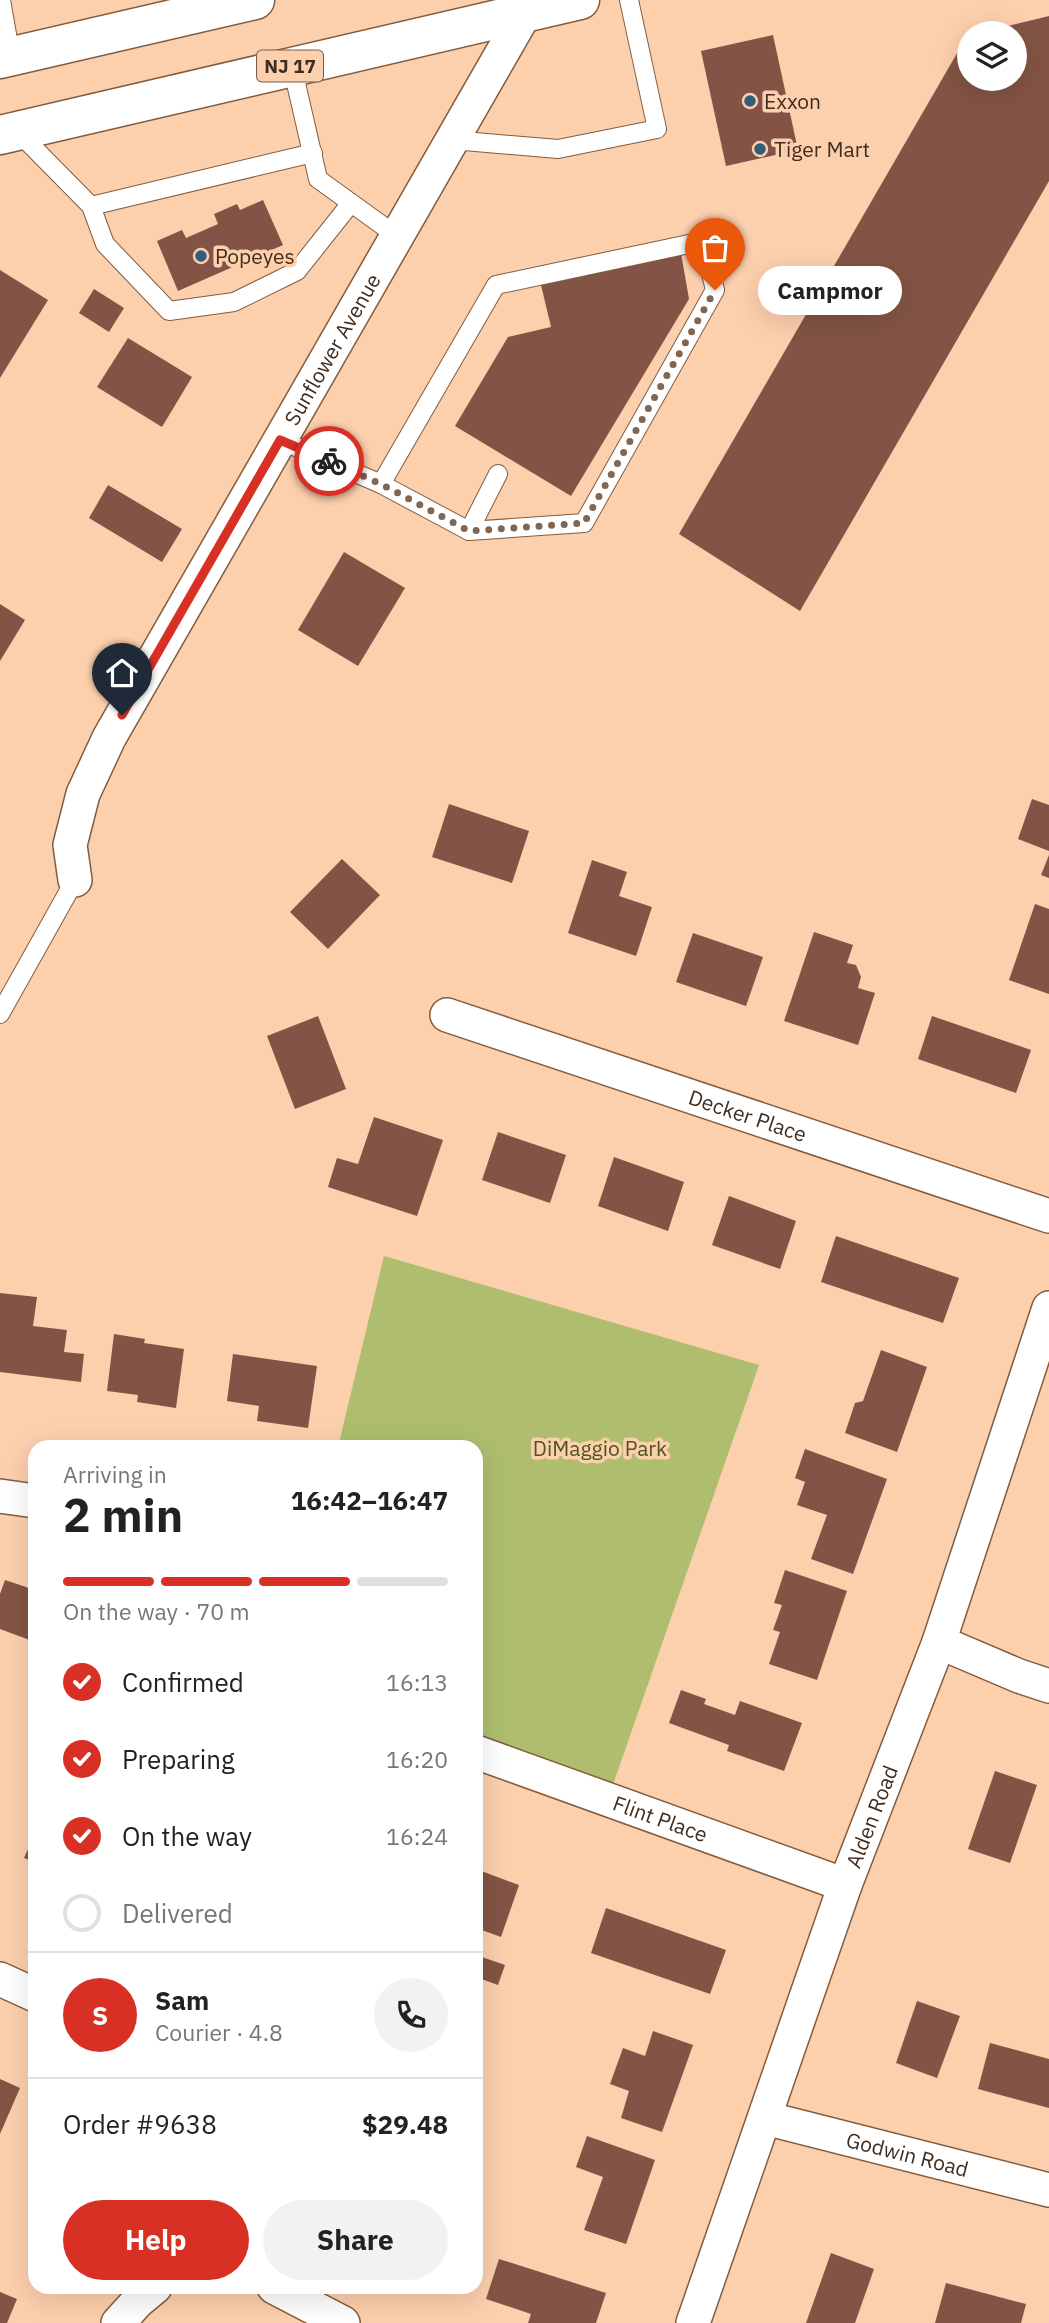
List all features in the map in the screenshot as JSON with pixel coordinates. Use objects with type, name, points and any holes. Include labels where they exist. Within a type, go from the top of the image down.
[{"type":"highway","points":[[5,58],[255,0]]},
{"type":"highway","name":"NJ 17","points":[[9,133],[580,0]]},
{"type":"street","name":"Sunflower Avenue","points":[[75,880],[70,845],[83,794],[109,738],[525,13]]},
{"type":"street","name":"Decker Place","points":[[447,1015],[1049,1216]]},
{"type":"street","name":"Alden Road","points":[[692,2323],[845,1885],[939,1642],[1049,1308]]},
{"type":"street","points":[[0,1496],[28,1501]]},
{"type":"street","points":[[939,1642],[1049,1686]]},
{"type":"street","name":"Flint Place","points":[[483,1755],[845,1885]]},
{"type":"street","points":[[0,1979],[28,1991]]},
{"type":"street","name":"Godwin Road","points":[[765,2118],[1049,2190]]},
{"type":"street","points":[[118,2323],[146,2294]]},
{"type":"street","points":[[287,2294],[343,2323]]},
{"type":"lane","points":[[1,0],[5,58]]},
{"type":"lane","points":[[452,140],[558,149],[657,129],[629,0]]},
{"type":"lane","points":[[292,66],[318,179],[397,236]]},
{"type":"lane","points":[[9,133],[91,206],[106,244],[169,311],[234,302],[297,271],[352,203]]},
{"type":"lane","points":[[91,206],[313,153]]},
{"type":"lane","points":[[280,440],[381,484],[469,531],[584,523],[715,290],[703,242],[496,285],[381,484]]},
{"type":"lane","points":[[469,531],[498,474]]},
{"type":"lane","points":[[0,1014],[75,880]]},
{"type":"green space","name":"DiMaggio Park","points":[[384,1256],[759,1365],[608,1799],[483,1754],[483,1440],[340,1440]]},
{"type":"building","points":[[1049,16],[1049,181],[800,611],[679,534],[957,53],[957,91],[1027,91],[1027,21]]},
{"type":"building","name":"Exxon","points":[[773,35],[798,150],[726,166],[701,51]]},
{"type":"building","points":[[263,200],[283,245],[178,291],[157,241],[182,230],[186,238],[218,224],[214,214],[237,204],[240,210]]},
{"type":"building","points":[[681,253],[689,299],[571,496],[455,426],[508,337],[551,327],[541,285]]},
{"type":"building","points":[[0,270],[48,300],[0,378]]},
{"type":"building","points":[[94,289],[124,308],[109,332],[79,313]]},
{"type":"building","points":[[128,338],[192,377],[162,427],[97,387]]},
{"type":"building","points":[[108,485],[182,529],[162,562],[89,518]]},
{"type":"building","points":[[344,552],[405,588],[358,666],[298,630]]},
{"type":"building","points":[[0,604],[25,620],[0,661]]},
{"type":"building","points":[[1032,799],[1049,805],[1049,851],[1018,839]]},
{"type":"building","points":[[449,804],[529,831],[512,883],[432,857]]},
{"type":"building","points":[[1049,855],[1049,878],[1041,875]]},
{"type":"building","points":[[342,859],[380,895],[328,949],[290,912]]},
{"type":"building","points":[[592,860],[627,872],[619,896],[652,907],[636,956],[568,933]]},
{"type":"building","points":[[1035,904],[1049,909],[1049,994],[1009,980]]},
{"type":"building","points":[[814,932],[853,945],[847,963],[856,965],[861,977],[858,988],[875,993],[858,1045],[784,1021]]},
{"type":"building","points":[[693,933],[763,957],[746,1006],[676,982]]},
{"type":"building","points":[[318,1016],[346,1089],[295,1109],[267,1036]]},
{"type":"building","points":[[932,1016],[1031,1050],[1016,1093],[918,1059]]},
{"type":"building","points":[[374,1117],[443,1140],[417,1216],[328,1187],[337,1158],[358,1164]]},
{"type":"building","points":[[498,1132],[566,1155],[550,1203],[482,1180]]},
{"type":"building","points":[[614,1157],[684,1182],[668,1231],[598,1206]]},
{"type":"building","points":[[729,1196],[796,1221],[780,1269],[712,1245]]},
{"type":"building","points":[[836,1236],[959,1278],[943,1323],[821,1282]]},
{"type":"building","points":[[0,1293],[37,1297],[33,1326],[67,1330],[64,1352],[84,1354],[81,1382],[0,1372]]},
{"type":"building","points":[[114,1334],[145,1339],[144,1343],[184,1349],[176,1408],[137,1402],[138,1395],[107,1391]]},
{"type":"building","points":[[881,1350],[927,1367],[897,1452],[845,1433],[855,1403],[863,1401]]},
{"type":"building","points":[[233,1354],[317,1366],[308,1428],[257,1421],[259,1406],[227,1401]]},
{"type":"building","points":[[805,1449],[887,1479],[853,1574],[811,1559],[827,1515],[797,1505],[805,1482],[795,1478]]},
{"type":"building","points":[[785,1570],[847,1591],[817,1680],[769,1664],[780,1632],[773,1630],[782,1605],[774,1603]]},
{"type":"building","points":[[5,1580],[28,1588],[28,1639],[0,1629],[0,1594]]},
{"type":"building","points":[[681,1690],[706,1699],[704,1704],[735,1715],[740,1701],[802,1723],[784,1771],[727,1751],[729,1745],[669,1723]]},
{"type":"building","points":[[995,1771],[1037,1785],[1010,1863],[968,1849]]},
{"type":"building","points":[[483,1872],[519,1885],[501,1937],[483,1931]]},
{"type":"building","points":[[606,1908],[726,1950],[710,1994],[591,1953]]},
{"type":"building","points":[[483,1957],[505,1965],[498,1985],[483,1980]]},
{"type":"building","points":[[917,2001],[960,2016],[937,2078],[896,2063]]},
{"type":"building","points":[[653,2031],[693,2045],[662,2132],[621,2118],[629,2091],[610,2084],[623,2048],[645,2056]]},
{"type":"building","points":[[990,2043],[1049,2059],[1049,2108],[978,2089]]},
{"type":"building","points":[[0,2079],[20,2088],[0,2134]]},
{"type":"building","points":[[587,2136],[655,2160],[626,2244],[584,2230],[603,2177],[576,2167]]},
{"type":"building","points":[[831,2253],[874,2269],[855,2323],[806,2323]]},
{"type":"building","points":[[499,2259],[606,2293],[596,2323],[528,2323],[531,2314],[486,2299]]},
{"type":"building","points":[[946,2283],[1026,2304],[1021,2323],[935,2323]]},
{"type":"building","points":[[0,2292],[17,2299],[7,2323],[0,2323]]},
{"type":"way so far","points":[[329,461],[381,484],[469,531],[584,523],[715,290]]},
{"type":"place","name":"Exxon","points":[[750,101]]},
{"type":"place","name":"Tiger Mart","points":[[760,149]]},
{"type":"place","name":"Popeyes","points":[[201,256]]},
{"type":"place","name":"Campmor","points":[[715,290]]},
{"type":"route","points":[[122,715],[280,440],[329,461]]}]
